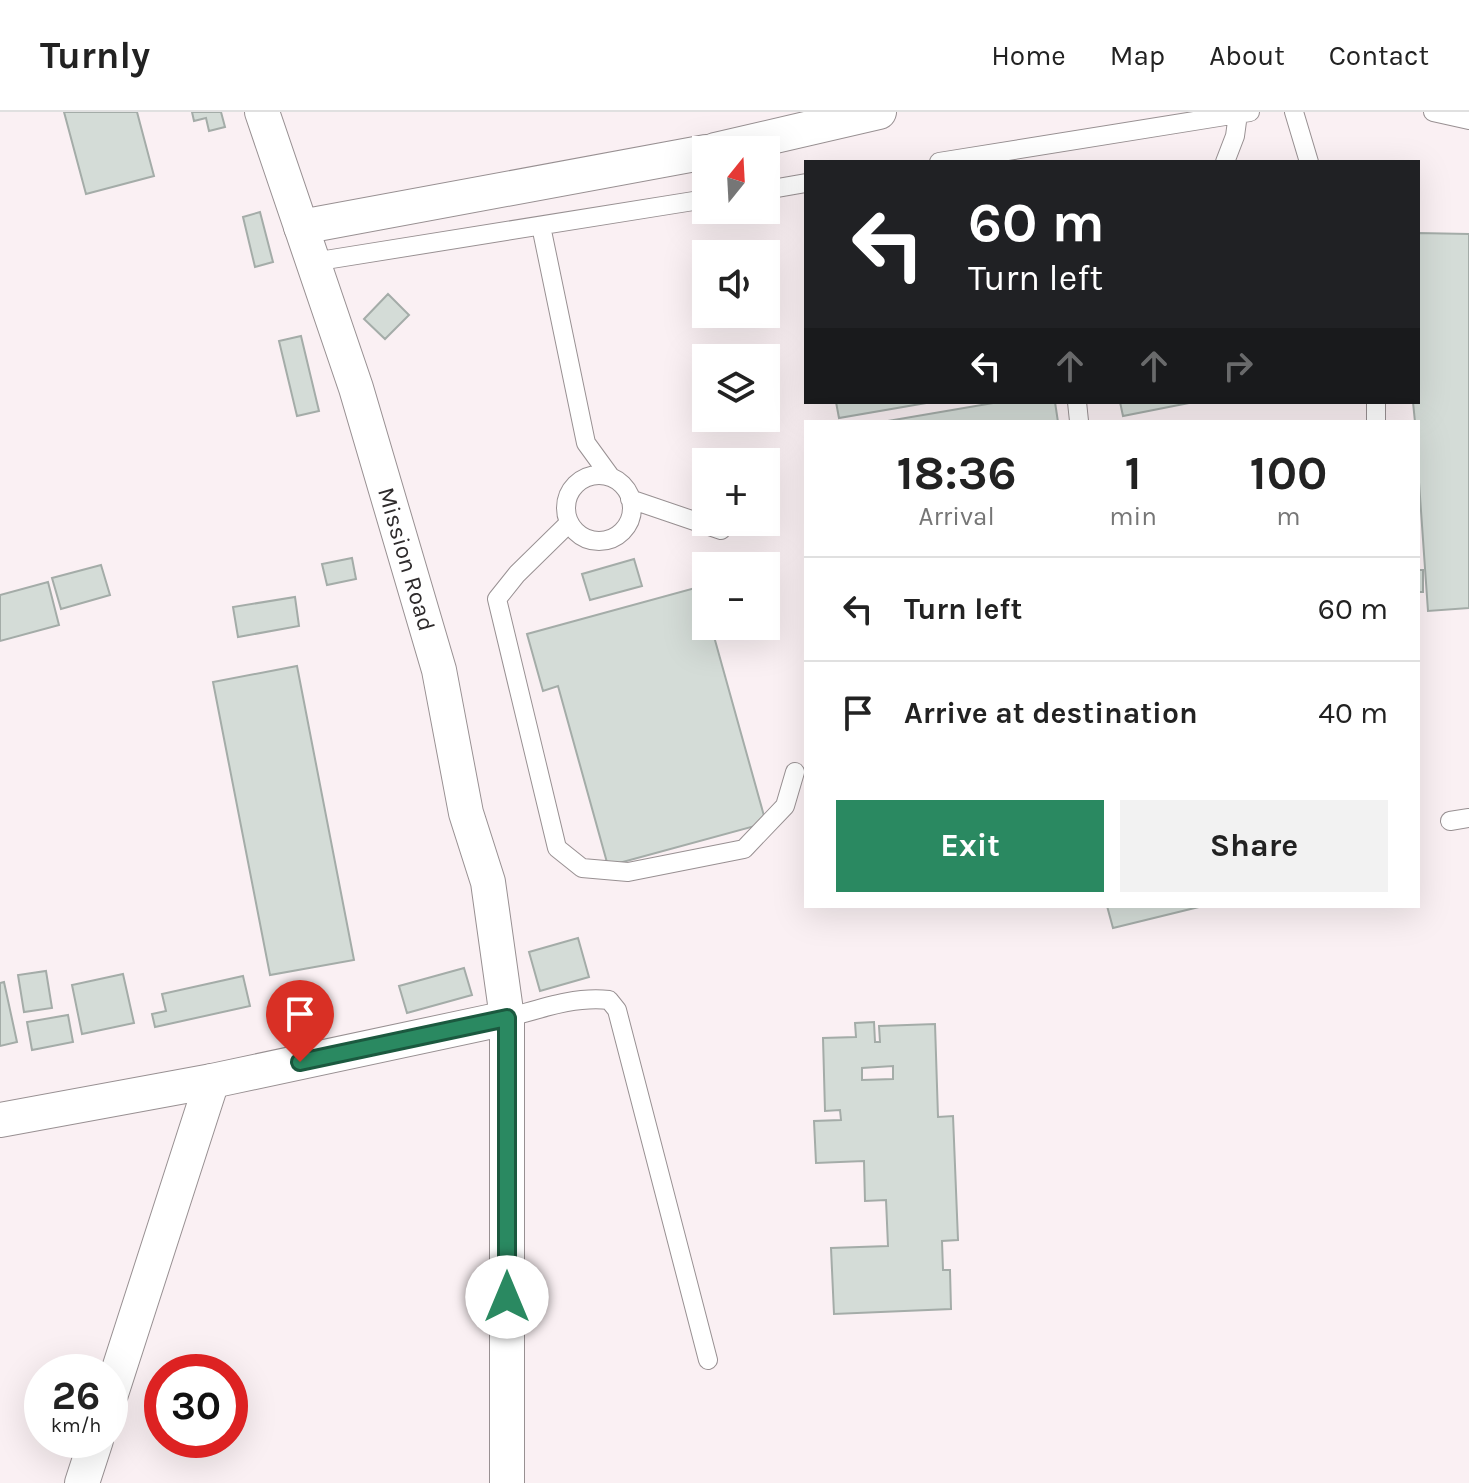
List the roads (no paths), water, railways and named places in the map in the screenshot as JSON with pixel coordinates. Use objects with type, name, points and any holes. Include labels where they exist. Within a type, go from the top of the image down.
[{"type":"street","name":"Mission Road","points":[[262,112],[356,388],[439,670],[466,813],[488,882],[507,1018],[507,1483]]},
{"type":"street","points":[[775,136],[879,112]]},
{"type":"street","points":[[301,227],[692,155]]},
{"type":"street","points":[[0,1120],[212,1081],[507,1018]]},
{"type":"street","points":[[124,1354],[212,1081]]},
{"type":"street","points":[[82,1483],[90,1458]]},
{"type":"lane","points":[[1294,112],[1308,160]]},
{"type":"lane","points":[[1433,112],[1469,120]]},
{"type":"lane","points":[[966,160],[1045,154],[1244,113]]},
{"type":"lane","points":[[1226,160],[1244,113]]},
{"type":"lane","points":[[780,188],[804,183]]},
{"type":"lane","points":[[313,262],[692,201]]},
{"type":"lane","points":[[541,226],[586,443],[578,482],[567,501],[569,523],[575,532],[594,542],[605,541],[624,530],[632,510],[621,482],[610,476],[593,475],[578,482]]},
{"type":"lane","points":[[586,443],[610,476]]},
{"type":"lane","points":[[630,499],[692,520]]},
{"type":"lane","points":[[569,523],[517,574],[497,599],[557,848],[582,868],[628,872],[744,849],[785,806],[795,772]]},
{"type":"lane","points":[[1450,821],[1469,818]]},
{"type":"lane","points":[[507,1018],[595,998],[609,1000],[617,1010],[708,1360]]}]
